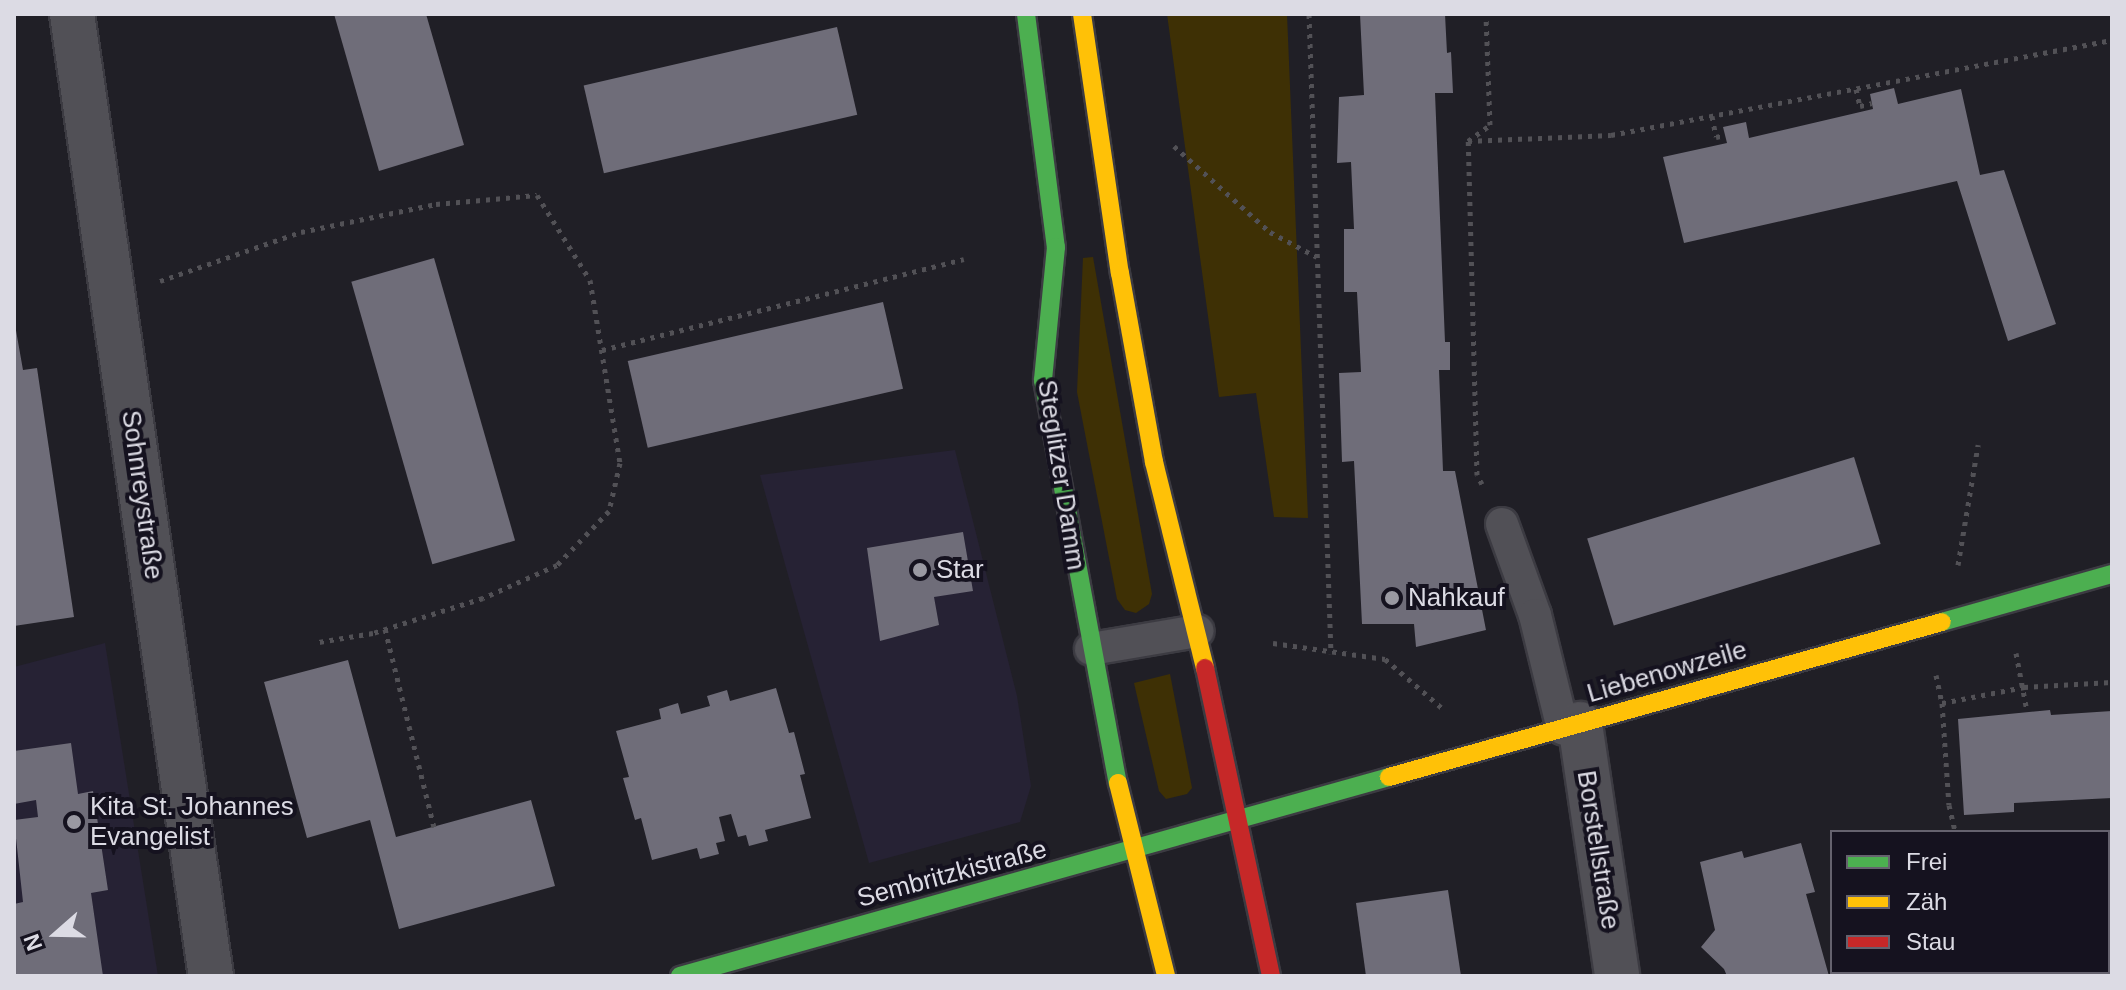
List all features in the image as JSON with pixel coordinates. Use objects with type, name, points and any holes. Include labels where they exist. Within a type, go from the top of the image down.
[{"type":"main road","name":"Steglitzer Damm","points":[[1026,14],[1056,247],[1043,380],[1091,649],[1166,976]]},
{"type":"main road","points":[[1082,14],[1120,273],[1154,462],[1197,631],[1271,976]]},
{"type":"main road","name":"Liebenowzeile","points":[[1237,821],[2112,574]]},
{"type":"main road","name":"Sembritzkistraße","points":[[680,976],[1237,821]]},
{"type":"street","name":"Sohnreystraße","points":[[72,14],[211,976]]},
{"type":"street","name":"Borstellstraße","points":[[1571,726],[1617,976]]},
{"type":"lane","points":[[1502,524],[1571,726]]},
{"type":"lane","points":[[1091,649],[1197,631]]},
{"type":"path","points":[[1309,14],[1331,654]]},
{"type":"path","points":[[1468,141],[1490,125],[1486,14]]},
{"type":"path","points":[[1468,141],[1611,135],[2112,40]]},
{"type":"path","points":[[1856,89],[1860,106],[1872,103]]},
{"type":"path","points":[[1712,116],[1716,137],[1725,135]]},
{"type":"path","points":[[1468,141],[1477,475],[1502,524]]},
{"type":"path","points":[[1174,146],[1270,232],[1318,257]]},
{"type":"path","points":[[159,282],[301,232],[436,204],[537,195],[590,280],[620,463],[609,511],[557,565],[483,598],[385,629],[319,642]]},
{"type":"path","points":[[602,350],[964,259]]},
{"type":"path","points":[[1957,574],[1978,445]]},
{"type":"path","points":[[385,629],[434,827]]},
{"type":"path","points":[[1273,643],[1331,654],[1385,659],[1445,711]]},
{"type":"path","points":[[2015,650],[2027,711]]},
{"type":"path","points":[[1935,673],[1942,703],[1949,805],[1955,830]]},
{"type":"path","points":[[1942,703],[2024,687],[2112,682]]},
{"type":"shaded area","points":[[1167,14],[1287,14],[1308,518],[1274,517],[1256,393],[1219,397]]},
{"type":"shaded area","points":[[1093,257],[1152,594],[1149,604],[1136,613],[1125,610],[1117,599],[1077,392],[1083,258]]},
{"type":"shaded area","points":[[955,450],[1017,696],[1031,786],[1020,822],[869,863],[760,475]]},
{"type":"shaded area","name":"Kita St. Johannes Evangelist","points":[[105,643],[158,976],[14,976],[14,667]]},
{"type":"shaded area","points":[[1170,674],[1192,788],[1187,794],[1166,799],[1159,791],[1134,683]]},
{"type":"building","points":[[334,14],[426,14],[464,145],[379,171]]},
{"type":"building","points":[[1360,14],[1445,14],[1447,53],[1451,52],[1453,93],[1435,93],[1445,342],[1450,342],[1450,370],[1439,370],[1443,471],[1455,471],[1486,630],[1416,647],[1414,624],[1362,624],[1354,461],[1342,462],[1339,373],[1361,372],[1357,292],[1344,292],[1344,229],[1354,229],[1351,162],[1337,163],[1339,97],[1364,95]]},
{"type":"building","points":[[837,27],[857,115],[604,173],[584,85]]},
{"type":"building","points":[[1894,88],[1898,104],[1961,89],[1980,175],[2004,170],[2056,324],[2008,341],[1957,181],[1684,243],[1663,157],[1727,143],[1723,127],[1746,122],[1749,138],[1873,109],[1870,94]]},
{"type":"building","points":[[434,258],[515,541],[432,564],[351,282]]},
{"type":"building","points":[[883,302],[903,389],[648,448],[628,361]]},
{"type":"building","points":[[14,319],[23,370],[37,368],[74,617],[14,626]]},
{"type":"building","points":[[1854,457],[1881,544],[1614,626],[1587,539]]},
{"type":"building","name":"Star","points":[[963,532],[973,591],[934,597],[939,625],[880,641],[867,548]]},
{"type":"building","points":[[348,660],[396,837],[531,800],[555,886],[399,929],[370,820],[307,838],[264,682]]},
{"type":"building","points":[[776,688],[789,733],[794,732],[805,774],[800,775],[811,818],[765,830],[768,841],[749,846],[746,835],[738,837],[731,814],[719,817],[725,841],[716,843],[719,854],[700,859],[697,848],[652,860],[641,818],[635,820],[623,778],[629,777],[616,731],[661,719],[659,709],[678,703],[681,714],[710,706],[707,696],[727,690],[730,701]]},
{"type":"building","points":[[2050,710],[2051,715],[2112,711],[2112,798],[2014,803],[2014,812],[1964,815],[1958,719]]},
{"type":"building","points":[[71,743],[78,794],[93,791],[108,890],[91,893],[103,976],[14,976],[14,904],[23,902],[14,820],[38,817],[36,800],[14,804],[14,751]]},
{"type":"building","points":[[1801,843],[1815,892],[1806,894],[1829,976],[1727,976],[1724,969],[1701,947],[1715,930],[1700,862],[1742,851],[1744,858]]},
{"type":"building","points":[[1448,890],[1461,976],[1366,976],[1356,903]]},
{"type":"traffic: fast","points":[[1026,14],[1056,247],[1043,380],[1118,783]]},
{"type":"traffic: fast","points":[[1942,622],[2112,574]]},
{"type":"traffic: fast","points":[[680,976],[1389,777]]},
{"type":"traffic: slow","points":[[1082,14],[1120,273],[1154,462],[1205,668]]},
{"type":"traffic: slow","points":[[1389,777],[1942,622]]},
{"type":"traffic: slow","points":[[1118,783],[1166,976]]},
{"type":"traffic: jam","points":[[1205,668],[1271,976]]},
{"type":"place","name":"Star","points":[[920,570]]},
{"type":"place","name":"Nahkauf","points":[[1392,598]]},
{"type":"place","name":"Kita St. Johannes Evangelist","points":[[74,822]]}]
